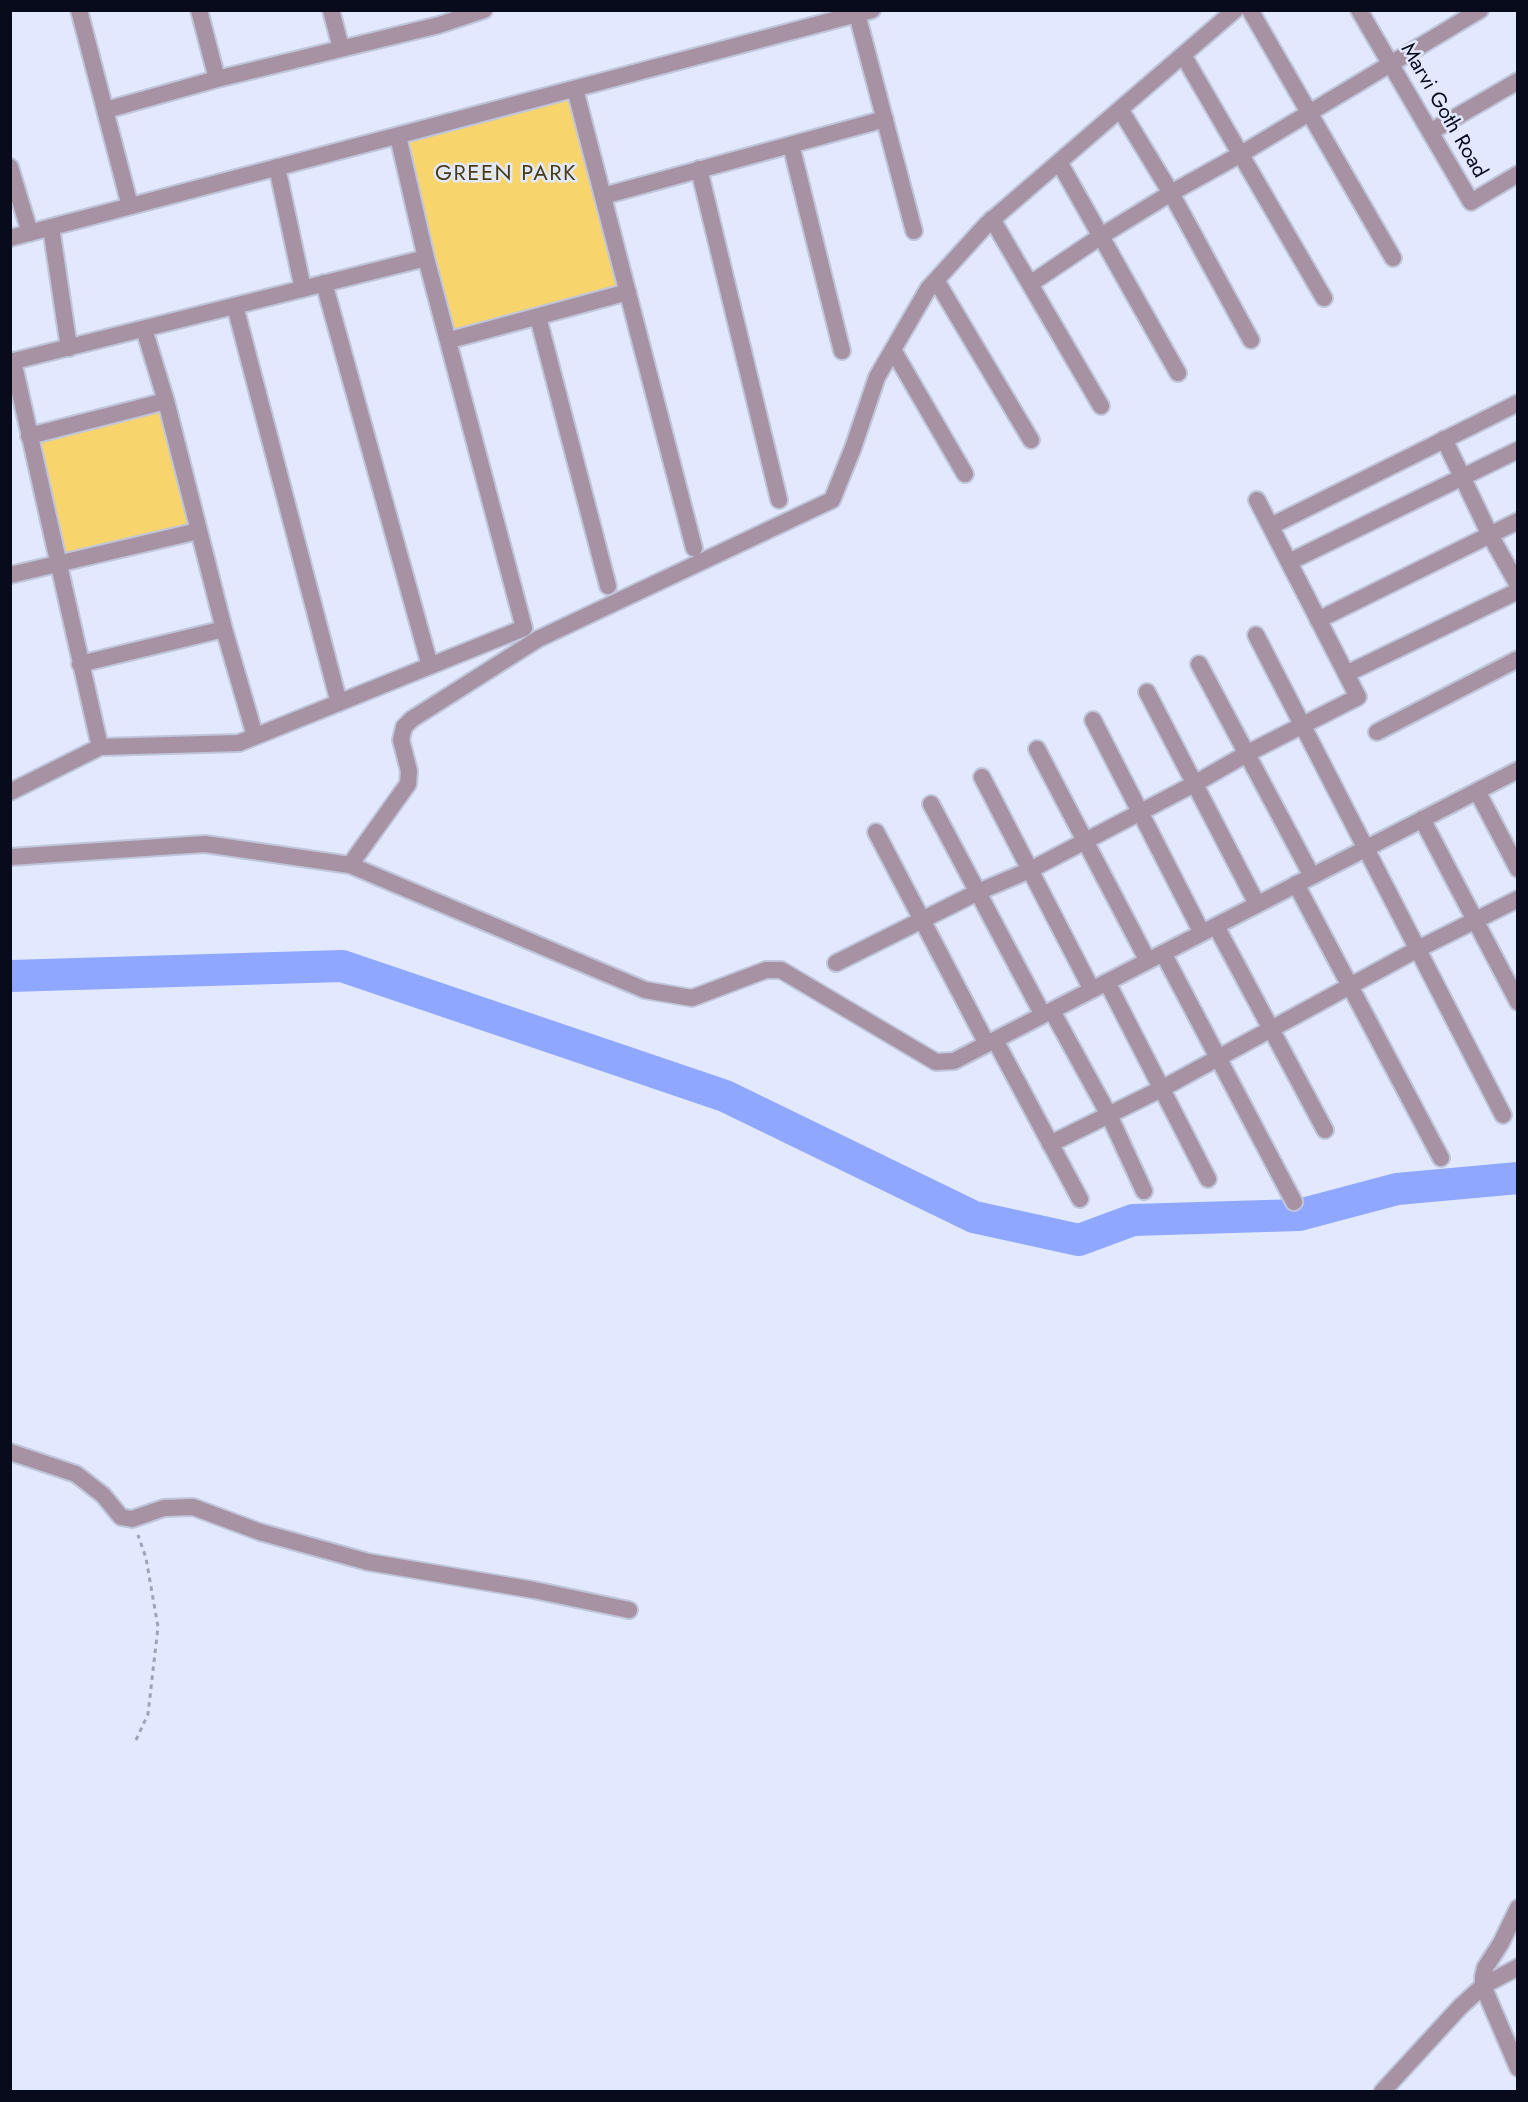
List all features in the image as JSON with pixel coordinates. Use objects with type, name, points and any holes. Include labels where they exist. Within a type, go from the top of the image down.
[{"type":"street","points":[[79,10],[130,206]]},
{"type":"street","points":[[199,10],[217,79]]},
{"type":"street","points":[[331,10],[341,48]]},
{"type":"street","points":[[106,110],[217,79],[439,25],[455,14],[484,10]]},
{"type":"street","points":[[350,866],[408,784],[409,771],[401,740],[404,727],[412,719],[538,639],[832,500],[853,448],[877,377],[936,280],[992,219],[1235,10]]},
{"type":"street","points":[[1250,10],[1393,258]]},
{"type":"street","name":"Marvi Goth Road","points":[[1359,10],[1471,202],[1518,174]]},
{"type":"street","points":[[1030,284],[1101,236],[1171,193],[1241,154],[1480,10]]},
{"type":"street","points":[[10,238],[864,12],[885,119],[914,231]]},
{"type":"street","points":[[1183,55],[1324,298]]},
{"type":"street","points":[[1430,132],[1518,81]]},
{"type":"street","points":[[575,89],[694,548]]},
{"type":"street","points":[[1120,109],[1171,193],[1251,339]]},
{"type":"street","points":[[603,196],[885,119]]},
{"type":"street","points":[[10,792],[100,747],[239,743],[524,628],[450,340],[426,258],[398,136]]},
{"type":"street","points":[[791,145],[842,351]]},
{"type":"street","points":[[1059,162],[1178,373]]},
{"type":"street","points":[[10,167],[30,233]]},
{"type":"street","points":[[277,167],[303,289]]},
{"type":"street","points":[[699,170],[779,500]]},
{"type":"street","points":[[992,219],[1101,406]]},
{"type":"street","points":[[51,227],[69,348]]},
{"type":"street","points":[[100,747],[80,664],[61,565],[12,362],[426,258]]},
{"type":"street","points":[[936,280],[1030,441]]},
{"type":"street","points":[[324,283],[430,666]]},
{"type":"street","points":[[450,340],[628,292]]},
{"type":"street","points":[[235,306],[339,703]]},
{"type":"street","points":[[538,317],[608,586]]},
{"type":"street","points":[[144,329],[166,401],[198,531],[255,736]]},
{"type":"street","points":[[893,350],[965,474]]},
{"type":"street","points":[[29,436],[166,401]]},
{"type":"street","points":[[1270,526],[1518,403]]},
{"type":"street","points":[[1444,439],[1461,478],[1518,585]]},
{"type":"street","points":[[1289,562],[1518,450]]},
{"type":"street","points":[[836,963],[978,892],[1030,870],[1196,783],[1248,753],[1358,698],[1257,500]]},
{"type":"street","points":[[1318,620],[1518,521]]},
{"type":"street","points":[[10,575],[61,565],[198,531]]},
{"type":"street","points":[[1346,674],[1518,591]]},
{"type":"street","points":[[80,664],[225,629]]},
{"type":"street","points":[[1256,635],[1416,950],[1503,1115]]},
{"type":"street","points":[[1377,732],[1518,659]]},
{"type":"street","points":[[1199,664],[1248,753],[1352,985],[1441,1158]]},
{"type":"street","points":[[1147,692],[1257,904]]},
{"type":"street","points":[[1093,720],[1141,812],[1271,1030],[1324,1130]]},
{"type":"street","points":[[1037,749],[1086,840],[1219,1058],[1294,1202]]},
{"type":"street","points":[[10,857],[205,844],[350,866],[645,990],[692,998],[766,970],[781,970],[936,1062],[954,1061],[1518,770]]},
{"type":"street","points":[[982,777],[1030,870],[1163,1088],[1208,1179]]},
{"type":"street","points":[[1477,791],[1518,869]]},
{"type":"street","points":[[931,804],[1047,1013],[1109,1115],[1144,1191]]},
{"type":"street","points":[[1422,819],[1518,1002]]},
{"type":"street","points":[[876,832],[921,920],[1080,1199]]},
{"type":"street","points":[[1050,1144],[1163,1088],[1416,950],[1518,899]]},
{"type":"street","points":[[10,1452],[76,1474],[104,1495],[121,1517],[132,1519],[164,1508],[193,1507],[260,1532],[368,1562],[534,1590],[629,1610]]},
{"type":"street","points":[[1518,1908],[1501,1943],[1485,1968],[1483,1986],[1518,2068]]},
{"type":"street","points":[[1382,2091],[1460,2007],[1483,1986],[1518,1967]]},
{"type":"path","points":[[132,1519],[146,1558],[158,1627],[148,1714],[136,1740]]},
{"type":"shaded area","points":[[575,89],[628,292],[450,340],[398,136]]},
{"type":"shaded area","points":[[166,401],[198,531],[61,565],[29,436]]},
{"type":"waterway","points":[[10,976],[342,966],[725,1096],[974,1217],[1079,1240],[1133,1220],[1299,1215],[1397,1189],[1518,1178]]},
{"type":"district","name":"GREEN PARK","points":[[506,175]]}]
